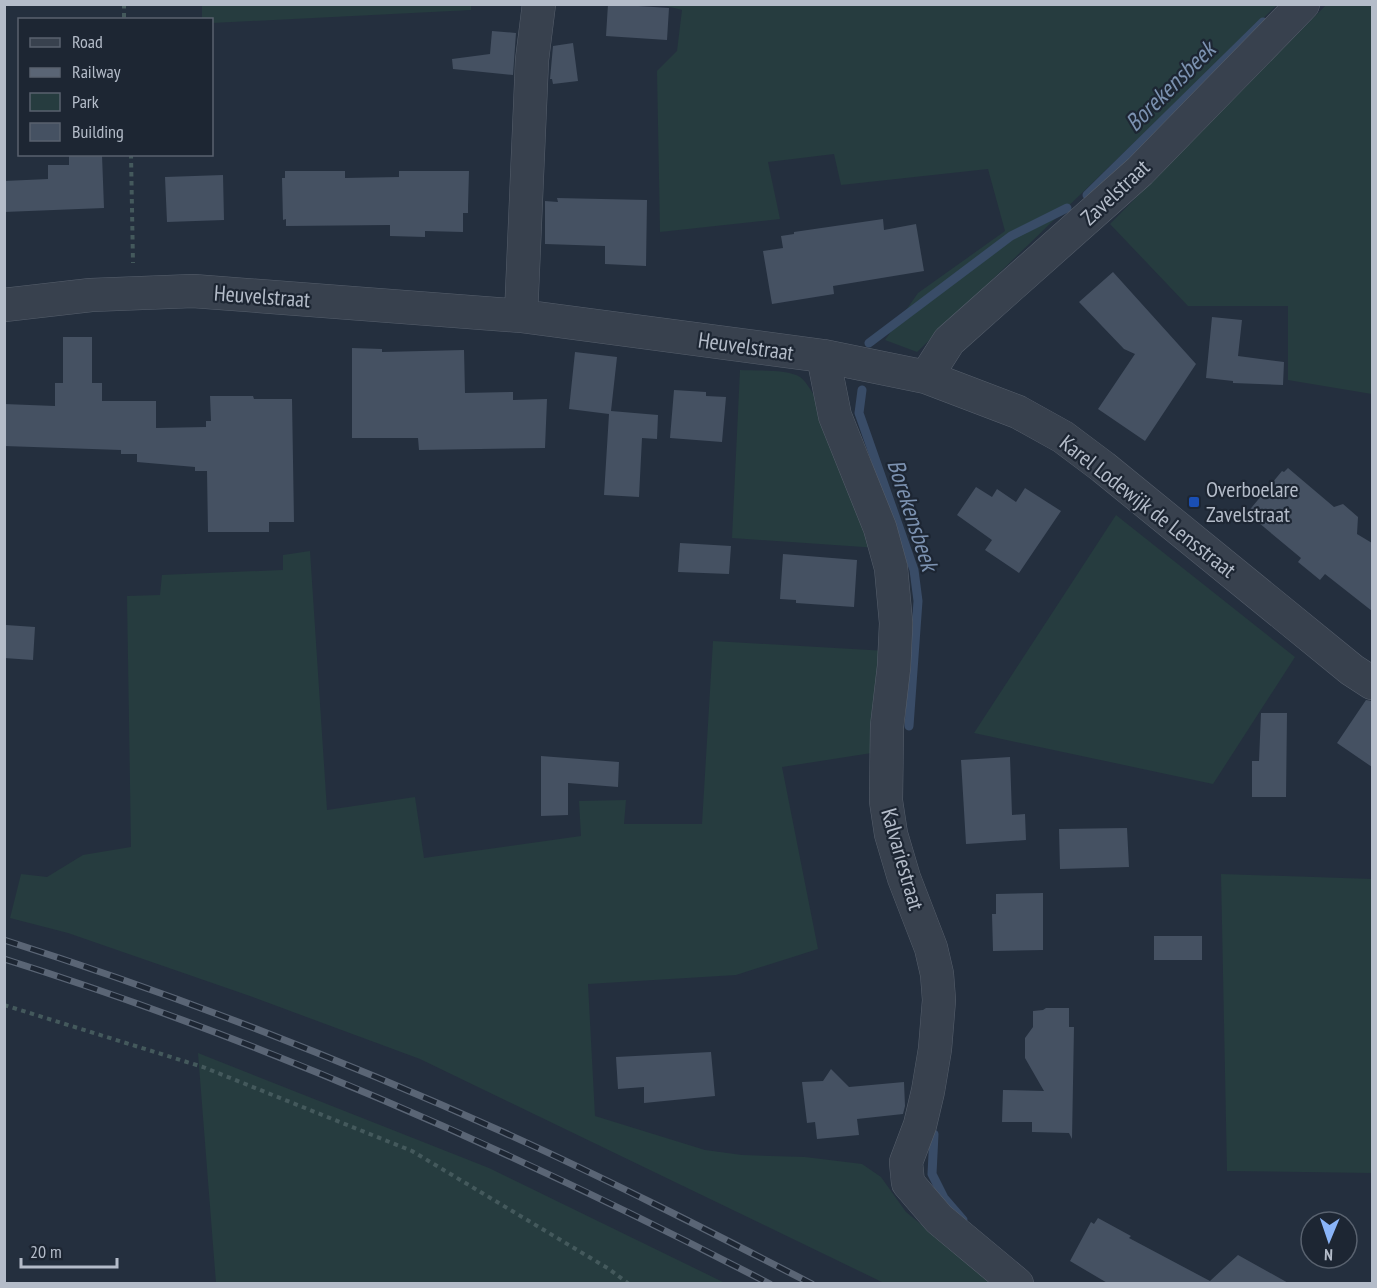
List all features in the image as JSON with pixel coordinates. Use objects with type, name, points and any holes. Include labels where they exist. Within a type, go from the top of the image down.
[{"type":"street","points":[[520,316],[532,60],[539,4]]},
{"type":"street","name":"Zavelstraat","points":[[926,377],[949,341],[1140,171],[1303,4]]},
{"type":"street","name":"Heuvelstraat","points":[[4,305],[91,295],[193,291],[520,316],[823,356],[864,364]]},
{"type":"street","name":"Kalvariestraat","points":[[823,356],[835,416],[880,528],[891,568],[896,623],[887,726],[886,801],[891,834],[904,878],[931,948],[937,974],[939,1000],[935,1049],[920,1125],[906,1162],[908,1183],[939,1219],[1017,1284]]},
{"type":"street","name":"Karel Lodewijk de Lensstraat","points":[[864,364],[926,377],[1018,412],[1063,437],[1352,670],[1372,683]]},
{"type":"path","points":[[131,156],[133,293]]},
{"type":"path","points":[[4,1005],[203,1067],[412,1152],[609,1269],[629,1284]]},
{"type":"green space","points":[[202,4],[471,5],[471,10],[213,23],[213,18],[202,18]]},
{"type":"green space","points":[[662,5],[1277,5],[917,352],[885,340],[918,293],[1005,231],[988,169],[841,185],[834,154],[768,162],[780,219],[660,232],[657,71],[677,51],[682,10]]},
{"type":"green space","points":[[1326,5],[1372,5],[1372,394],[1288,380],[1288,306],[1188,306],[1110,224]]},
{"type":"green space","points":[[740,370],[795,374],[809,387],[831,429],[878,548],[732,538]]},
{"type":"green space","points":[[1116,515],[1295,657],[1213,784],[974,733]]},
{"type":"green space","points":[[310,551],[327,810],[415,797],[424,858],[581,836],[579,801],[626,800],[624,824],[702,824],[713,641],[887,651],[878,752],[782,767],[818,949],[736,975],[588,984],[595,1116],[705,1150],[742,1155],[805,1157],[862,1164],[881,1177],[906,1212],[993,1283],[884,1283],[420,1059],[247,995],[68,933],[10,918],[21,874],[47,877],[83,855],[131,847],[127,596],[160,595],[162,575],[283,570],[283,555]]},
{"type":"green space","points":[[1221,874],[1372,879],[1372,1173],[1227,1171]]},
{"type":"green space","points":[[198,1053],[489,1168],[725,1283],[216,1283]]},
{"type":"building","points":[[608,4],[669,8],[667,40],[606,36]]},
{"type":"building","points":[[492,31],[516,33],[513,75],[453,69],[452,59],[490,54]]},
{"type":"building","points":[[573,43],[578,81],[553,84],[550,79],[553,46]]},
{"type":"building","points":[[69,156],[102,156],[104,208],[4,212],[4,181],[48,179],[48,165],[69,165]]},
{"type":"building","points":[[285,171],[345,171],[345,178],[399,177],[399,171],[469,171],[468,213],[463,213],[463,232],[425,231],[425,237],[390,236],[390,225],[286,226],[286,219],[283,220],[282,178],[285,178]]},
{"type":"building","points":[[223,175],[224,220],[167,222],[165,177]]},
{"type":"building","points":[[557,198],[647,200],[646,266],[605,264],[605,246],[545,244],[545,201],[558,202]]},
{"type":"building","points":[[883,219],[884,230],[916,224],[924,271],[833,286],[834,294],[772,304],[763,251],[783,248],[781,236],[794,234],[794,232]]},
{"type":"building","points":[[1113,272],[1196,364],[1145,441],[1098,409],[1135,354],[1124,349],[1079,302]]},
{"type":"building","points":[[1212,317],[1242,320],[1238,356],[1284,362],[1283,385],[1233,383],[1233,381],[1206,378]]},
{"type":"building","points":[[63,337],[92,337],[92,383],[102,383],[102,401],[156,401],[156,428],[206,427],[206,421],[211,421],[210,396],[292,399],[294,522],[269,522],[269,532],[208,532],[207,471],[195,471],[195,467],[137,462],[137,454],[121,454],[121,450],[4,446],[4,404],[55,406],[55,383],[63,383]]},
{"type":"building","points":[[352,348],[382,349],[382,352],[464,350],[465,393],[513,392],[513,400],[547,399],[545,448],[419,450],[418,438],[352,438]]},
{"type":"building","points":[[575,352],[617,357],[611,411],[658,415],[657,439],[642,438],[639,497],[604,495],[609,414],[569,409]]},
{"type":"building","points":[[674,390],[706,392],[706,396],[726,397],[722,442],[670,438]]},
{"type":"building","points":[[1288,468],[1334,507],[1343,504],[1358,517],[1357,534],[1372,543],[1372,611],[1325,574],[1320,580],[1298,562],[1301,558],[1247,513],[1282,471]]},
{"type":"building","points":[[976,487],[992,497],[997,489],[1016,502],[1025,488],[1061,511],[1019,573],[985,550],[992,540],[957,515]]},
{"type":"building","points":[[680,543],[731,546],[729,574],[678,572]]},
{"type":"building","points":[[783,554],[857,560],[854,607],[796,603],[796,600],[780,599]]},
{"type":"building","points":[[6,625],[35,627],[33,660],[4,658]]},
{"type":"building","points":[[1366,700],[1372,701],[1372,767],[1337,743]]},
{"type":"building","points":[[1261,713],[1287,713],[1286,797],[1252,797],[1252,761],[1259,761]]},
{"type":"building","points":[[541,756],[619,762],[618,787],[568,783],[568,815],[541,816]]},
{"type":"building","points":[[1010,757],[1012,815],[1025,814],[1026,840],[966,844],[961,760]]},
{"type":"building","points":[[1127,828],[1129,867],[1060,869],[1059,829]]},
{"type":"building","points":[[1043,893],[1043,950],[993,951],[992,914],[996,914],[996,894]]},
{"type":"building","points":[[1154,936],[1202,936],[1202,960],[1154,960]]},
{"type":"building","points":[[1046,1008],[1069,1008],[1069,1027],[1074,1027],[1072,1139],[1069,1133],[1032,1132],[1032,1122],[1002,1122],[1003,1090],[1044,1091],[1025,1058],[1025,1038],[1033,1027],[1033,1011]]},
{"type":"building","points":[[711,1052],[715,1096],[644,1103],[644,1087],[618,1089],[616,1057]]},
{"type":"building","points":[[831,1069],[849,1087],[904,1082],[903,1114],[857,1119],[859,1135],[817,1139],[815,1122],[807,1123],[802,1082],[823,1081]]},
{"type":"building","points":[[1098,1218],[1131,1236],[1129,1238],[1210,1281],[1238,1255],[1290,1284],[1109,1284],[1070,1261],[1091,1222],[1094,1224]]},
{"type":"waterway","name":"Borekensbeek","points":[[1087,195],[1263,22]]},
{"type":"waterway","name":"Borekensbeek","points":[[869,343],[1011,236],[1067,208]]},
{"type":"waterway","name":"Borekensbeek","points":[[862,390],[859,413],[914,570],[918,601],[909,726]]},
{"type":"waterway","name":"Borekensbeek","points":[[934,1134],[932,1174],[944,1198],[963,1220]]},
{"type":"railway","points":[[4,940],[194,1005],[380,1079],[581,1168],[812,1284]]},
{"type":"railway","points":[[4,959],[201,1027],[394,1105],[584,1191],[770,1284]]},
{"type":"place","name":"Overboelare Zavelstraat","points":[[1194,502]]}]
